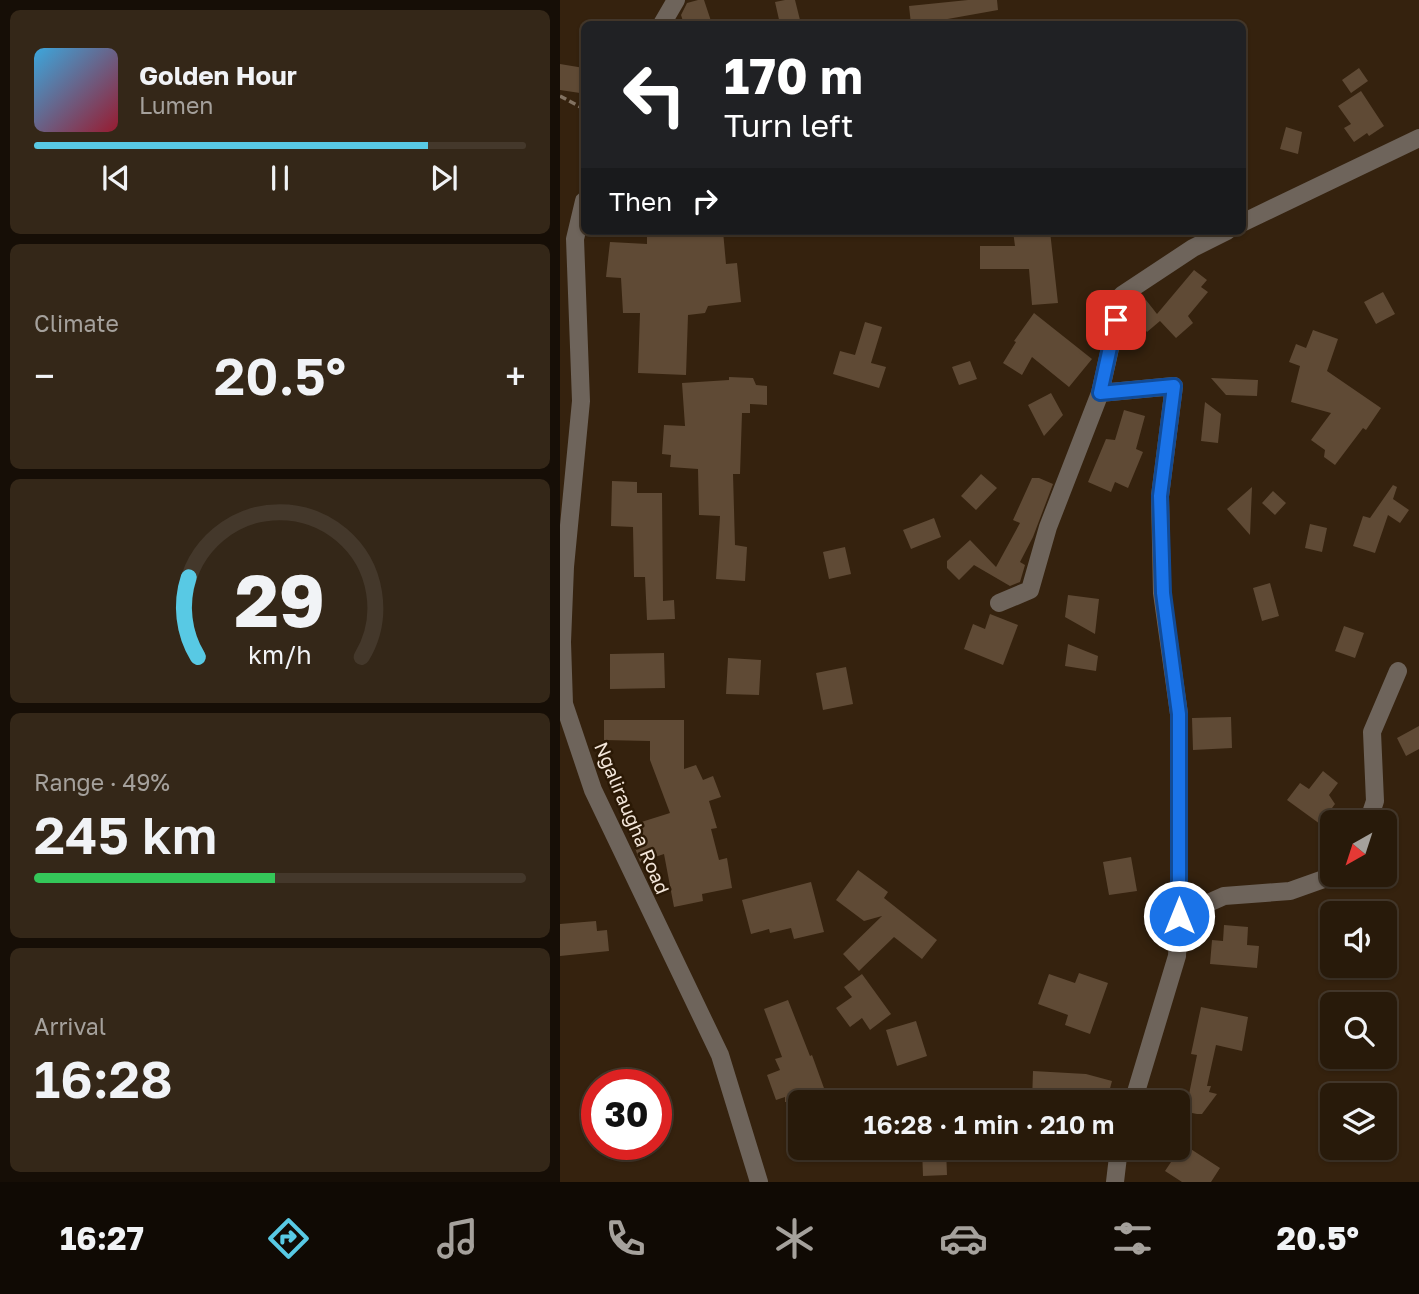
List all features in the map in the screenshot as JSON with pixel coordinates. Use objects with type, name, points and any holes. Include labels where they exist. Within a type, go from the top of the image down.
[{"type":"street","points":[[664,21],[676,0]]},
{"type":"street","points":[[1246,221],[1419,138]]},
{"type":"street","name":"Ngaliraugha Road","points":[[581,214],[575,239],[581,401],[565,567],[562,642],[564,704],[593,790],[720,1055],[759,1182]]},
{"type":"street","points":[[999,603],[1030,590],[1048,527],[1100,393],[1122,295],[1193,248],[1219,235]]},
{"type":"street","points":[[1100,393],[1174,386],[1160,496],[1163,593],[1179,714],[1177,956],[1137,1090]]},
{"type":"street","points":[[1372,810],[1375,802],[1372,732],[1398,671]]},
{"type":"street","points":[[1179,916],[1224,896],[1290,891],[1320,880]]},
{"type":"street","points":[[1115,1182],[1118,1160]]},
{"type":"path","points":[[560,96],[581,107]]},
{"type":"building","points":[[704,0],[711,21],[683,21],[681,15],[687,3]]},
{"type":"building","points":[[795,0],[800,21],[779,21],[775,2]]},
{"type":"building","points":[[997,0],[998,10],[940,21],[911,21],[909,6]]},
{"type":"building","points":[[560,64],[581,68],[580,93],[560,90]]},
{"type":"building","points":[[1359,68],[1368,81],[1351,93],[1342,80]]},
{"type":"building","points":[[1361,91],[1384,126],[1354,142],[1344,128],[1351,124],[1338,106]]},
{"type":"building","points":[[1286,127],[1302,132],[1298,154],[1280,149]]},
{"type":"building","points":[[647,235],[723,235],[726,264],[737,263],[741,302],[708,306],[705,313],[688,315],[686,375],[638,373],[640,313],[623,313],[621,278],[606,277],[610,242],[647,244]]},
{"type":"building","points":[[1014,235],[1050,235],[1058,303],[1032,305],[1029,269],[980,269],[980,246],[1015,246]]},
{"type":"building","points":[[1194,270],[1207,280],[1201,287],[1208,292],[1188,316],[1193,323],[1176,338],[1160,321],[1147,332],[1131,313],[1146,300],[1157,314]]},
{"type":"building","points":[[1383,292],[1395,314],[1376,324],[1364,302]]},
{"type":"building","points":[[1034,313],[1092,359],[1069,387],[1032,357],[1022,375],[1003,363],[1016,342],[1014,341]]},
{"type":"building","points":[[865,322],[882,327],[871,363],[886,367],[879,388],[833,374],[840,351],[855,355]]},
{"type":"building","points":[[1313,330],[1338,339],[1327,371],[1381,408],[1366,430],[1363,428],[1335,465],[1324,457],[1325,450],[1311,440],[1331,413],[1291,402],[1300,366],[1289,362],[1296,344],[1306,348]]},
{"type":"building","points":[[970,361],[977,379],[959,385],[952,367]]},
{"type":"building","points":[[729,377],[753,378],[756,385],[767,386],[767,405],[750,404],[750,413],[742,413],[740,474],[733,474],[735,545],[747,547],[745,581],[716,579],[720,516],[699,515],[698,469],[670,467],[671,455],[662,454],[664,425],[685,426],[682,383],[729,380]]},
{"type":"building","points":[[1211,378],[1258,380],[1257,396],[1226,395]]},
{"type":"building","points":[[1051,393],[1063,415],[1044,436],[1028,405]]},
{"type":"building","points":[[1205,402],[1221,414],[1218,443],[1201,441]]},
{"type":"building","points":[[1124,410],[1145,416],[1136,449],[1143,452],[1128,488],[1115,482],[1111,492],[1088,482],[1106,439],[1115,440]]},
{"type":"building","points":[[981,474],[997,488],[976,510],[961,496]]},
{"type":"building","points":[[1032,478],[1053,484],[1033,537],[1020,562],[1025,565],[1020,582],[1010,586],[974,565],[959,580],[947,568],[947,561],[970,540],[996,567],[1020,523],[1013,520]]},
{"type":"building","points":[[612,481],[637,482],[637,493],[662,493],[663,601],[674,600],[675,619],[647,620],[645,577],[634,577],[633,527],[611,526]]},
{"type":"building","points":[[1393,485],[1397,487],[1393,499],[1409,510],[1400,523],[1388,515],[1375,553],[1353,546],[1363,516],[1370,518]]},
{"type":"building","points":[[1252,487],[1250,535],[1227,509]]},
{"type":"building","points":[[1273,491],[1286,503],[1275,515],[1262,503]]},
{"type":"building","points":[[934,518],[941,537],[911,549],[903,530]]},
{"type":"building","points":[[1310,524],[1327,528],[1322,552],[1305,548]]},
{"type":"building","points":[[845,547],[851,574],[829,579],[823,552]]},
{"type":"building","points":[[1270,583],[1279,616],[1262,621],[1253,588]]},
{"type":"building","points":[[1068,595],[1099,599],[1095,634],[1065,617]]},
{"type":"building","points":[[990,614],[1018,625],[1003,665],[964,649],[973,624],[985,629]]},
{"type":"building","points":[[1344,626],[1364,633],[1355,658],[1335,651]]},
{"type":"building","points":[[1068,644],[1098,656],[1096,671],[1065,666]]},
{"type":"building","points":[[664,653],[665,688],[610,689],[610,654]]},
{"type":"building","points":[[728,658],[761,660],[759,695],[726,694]]},
{"type":"building","points":[[846,667],[853,704],[823,710],[816,673]]},
{"type":"building","points":[[1231,717],[1232,748],[1193,750],[1192,718]]},
{"type":"building","points":[[604,720],[684,720],[684,769],[696,765],[703,780],[713,776],[721,797],[709,801],[717,828],[711,829],[719,860],[727,858],[732,888],[702,894],[703,901],[674,907],[664,854],[640,862],[629,831],[636,829],[635,824],[670,813],[650,760],[650,741],[604,740]]},
{"type":"building","points":[[1419,726],[1419,749],[1406,756],[1397,738]]},
{"type":"building","points":[[1323,771],[1338,783],[1329,795],[1335,804],[1330,810],[1320,810],[1320,824],[1287,800],[1300,783],[1309,789]]},
{"type":"building","points":[[1131,857],[1137,891],[1109,895],[1103,862]]},
{"type":"building","points":[[858,870],[888,892],[884,898],[937,940],[922,959],[894,937],[859,971],[843,954],[882,916],[864,921],[836,900]]},
{"type":"building","points":[[811,882],[824,932],[794,939],[791,928],[770,933],[769,929],[751,934],[742,900]]},
{"type":"building","points":[[596,921],[597,931],[607,930],[609,951],[560,956],[560,924]]},
{"type":"building","points":[[1224,925],[1248,927],[1247,945],[1259,946],[1257,968],[1210,964],[1212,940],[1223,941]]},
{"type":"building","points":[[1079,973],[1108,983],[1090,1034],[1065,1025],[1068,1015],[1038,1004],[1049,974],[1075,983]]},
{"type":"building","points":[[862,974],[891,1014],[870,1030],[862,1018],[850,1027],[836,1008],[852,997],[844,987]]},
{"type":"building","points":[[788,1000],[825,1090],[788,1090],[788,1102],[785,1102],[785,1097],[776,1100],[767,1075],[780,1070],[775,1059],[782,1057],[764,1009]]},
{"type":"building","points":[[1201,1007],[1248,1017],[1242,1051],[1216,1045],[1207,1086],[1211,1086],[1209,1092],[1217,1094],[1202,1114],[1190,1113],[1190,1090],[1197,1055],[1191,1054]]},
{"type":"building","points":[[916,1021],[927,1056],[897,1066],[886,1030]]},
{"type":"building","points":[[1033,1071],[1086,1074],[1112,1081],[1110,1090],[1032,1090]]},
{"type":"building","points":[[1190,1149],[1220,1168],[1211,1182],[1182,1182],[1165,1171],[1172,1160],[1190,1160]]},
{"type":"building","points":[[922,1160],[946,1160],[947,1175],[923,1176]]},
{"type":"route","points":[[1116,320],[1100,393],[1174,386],[1160,496],[1163,593],[1179,714],[1179,916]]}]
